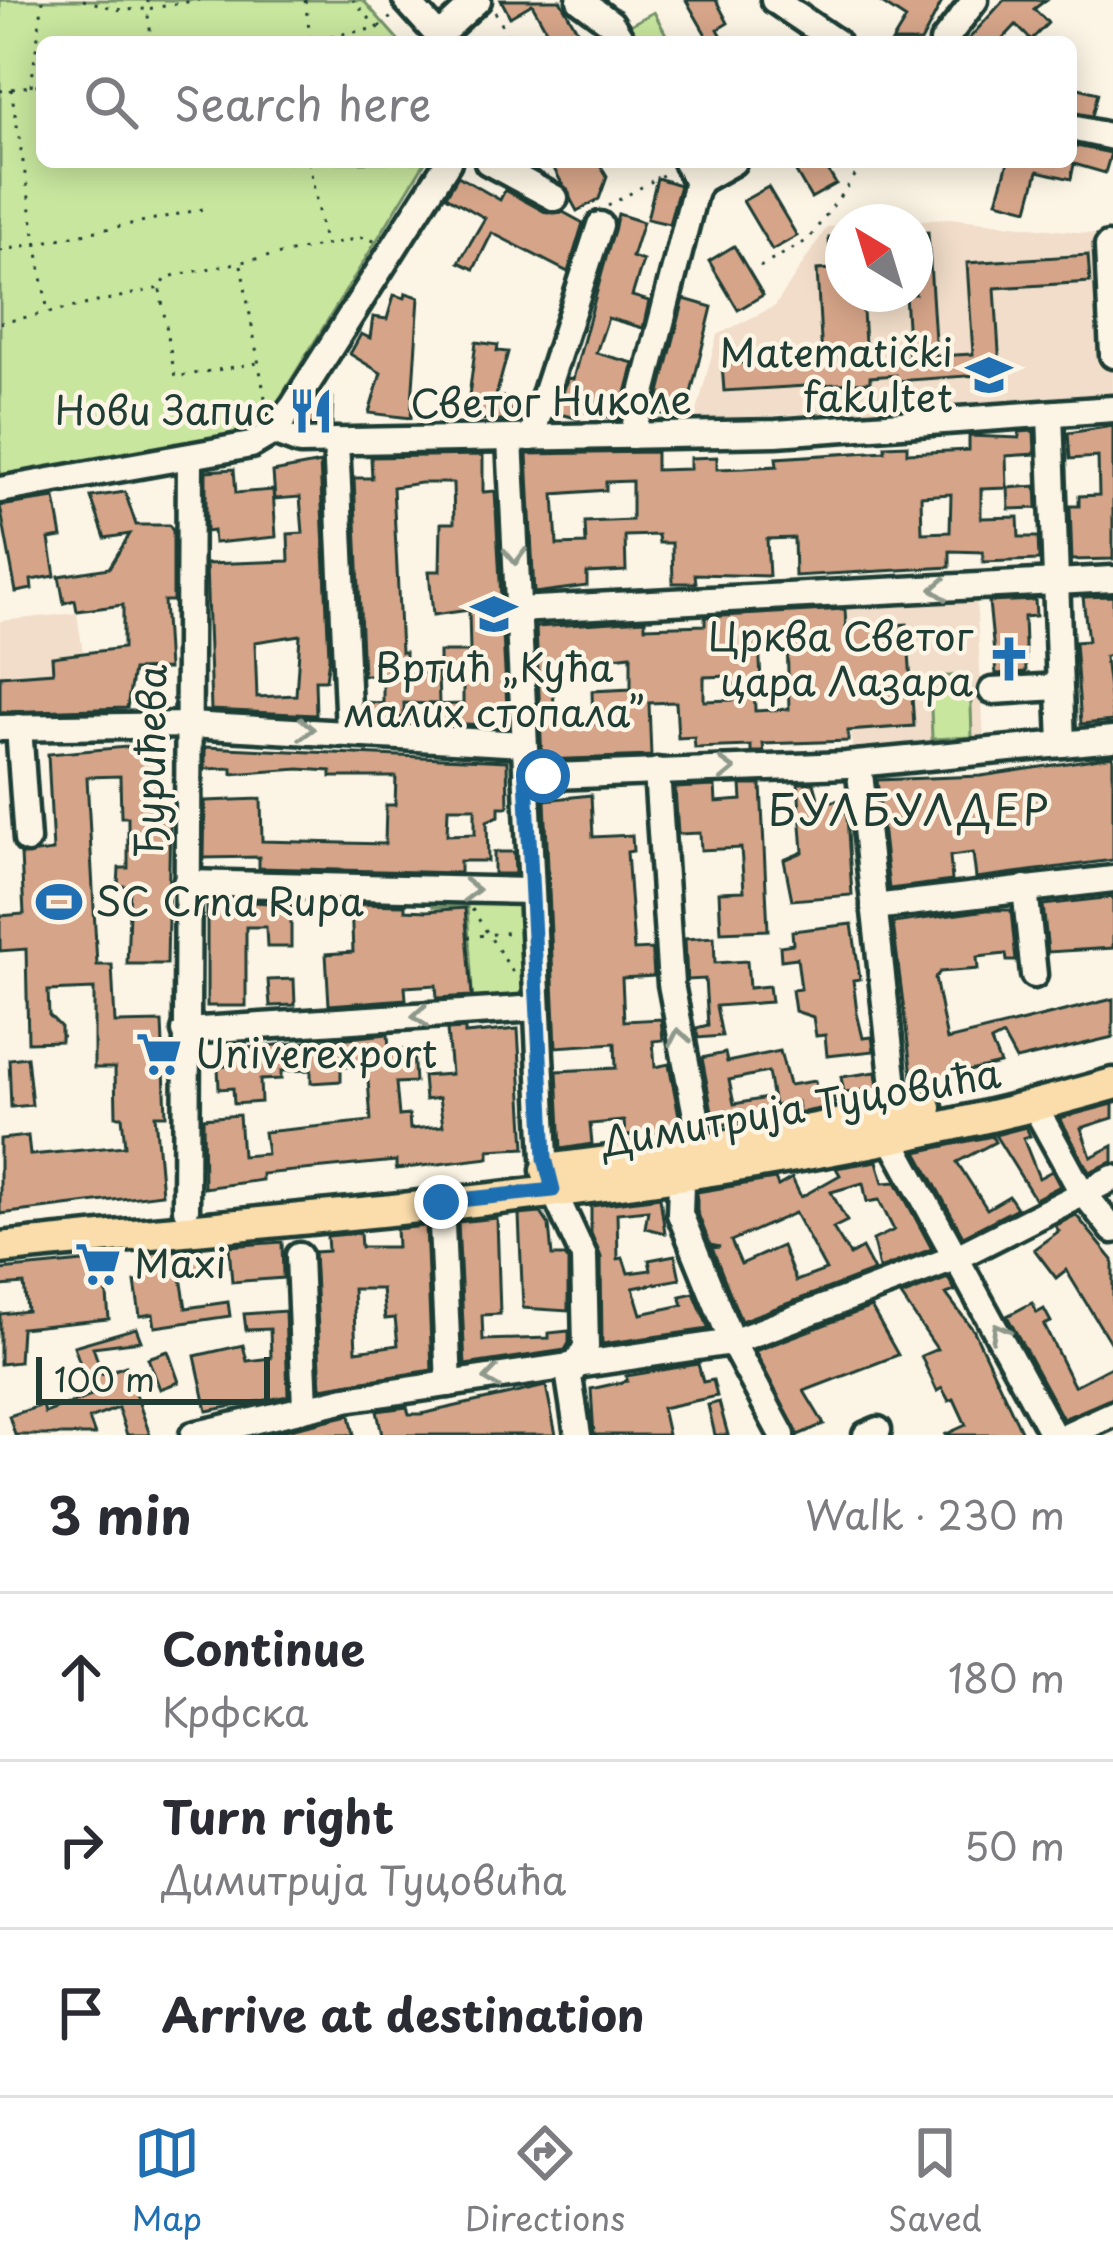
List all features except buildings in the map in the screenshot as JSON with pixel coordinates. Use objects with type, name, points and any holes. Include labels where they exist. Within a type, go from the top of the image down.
[{"type":"main road","name":"Димитрија Туцовића","points":[[894,1125],[1113,1064]]},
{"type":"main road","name":"Димитрија Туцовића","points":[[0,1229],[550,1180],[1034,1105],[1113,1084]]},
{"type":"main road","name":"Димитрија Туцовића","points":[[0,1248],[441,1202],[550,1180]]},
{"type":"street","points":[[444,36],[478,0]]},
{"type":"street","points":[[580,0],[611,23],[619,36]]},
{"type":"street","points":[[775,0],[827,36]]},
{"type":"street","points":[[948,36],[975,0]]},
{"type":"street","points":[[403,6],[438,36]]},
{"type":"street","points":[[1077,129],[1113,137]]},
{"type":"street","points":[[0,490],[251,445],[444,168]]},
{"type":"street","points":[[499,168],[555,198]]},
{"type":"street","points":[[632,436],[690,169]]},
{"type":"street","points":[[578,1435],[568,1381],[586,1347],[584,1257],[550,1180],[536,1008],[517,610],[521,438],[600,225]]},
{"type":"street","points":[[1108,246],[1113,356]]},
{"type":"street","name":"Светог Николе","points":[[271,422],[299,442],[336,442],[776,433],[1113,409]]},
{"type":"street","points":[[1050,414],[1062,744]]},
{"type":"street","points":[[336,442],[349,731]]},
{"type":"street","name":"Ђурићева","points":[[186,1209],[190,458]]},
{"type":"street","points":[[517,610],[1113,579]]},
{"type":"street","points":[[992,692],[1059,687]]},
{"type":"street","points":[[27,840],[10,728],[189,725],[524,744]]},
{"type":"street","points":[[526,777],[859,764],[1113,739]]},
{"type":"street","points":[[859,764],[894,1125],[957,1257],[1053,1435]]},
{"type":"street","points":[[657,771],[671,984],[699,1132],[688,1162],[681,1218],[732,1342],[782,1435]]},
{"type":"street","points":[[874,907],[1113,879]]},
{"type":"street","points":[[186,883],[531,891]]},
{"type":"street","points":[[1025,888],[1034,974]]},
{"type":"street","points":[[185,1031],[536,1008]]},
{"type":"street","points":[[1034,1105],[1082,1192],[1113,1230]]},
{"type":"street","points":[[193,1435],[305,1407],[732,1342],[957,1257],[1113,1178]]},
{"type":"street","points":[[441,1202],[449,1384]]},
{"type":"street","points":[[299,1256],[305,1407]]},
{"type":"street","points":[[1067,1435],[1113,1414]]},
{"type":"path","points":[[39,36],[44,0]]},
{"type":"path","points":[[83,0],[121,10],[199,0]]},
{"type":"path","points":[[148,0],[151,36]]},
{"type":"path","points":[[305,0],[310,36]]},
{"type":"path","points":[[353,0],[378,28]]},
{"type":"path","points":[[489,0],[508,35]]},
{"type":"path","points":[[324,36],[378,28],[403,6]]},
{"type":"path","points":[[31,86],[36,53]]},
{"type":"path","points":[[0,92],[36,85]]},
{"type":"path","points":[[11,89],[48,313]]},
{"type":"path","points":[[310,168],[324,245]]},
{"type":"path","points":[[760,268],[808,240],[861,168]]},
{"type":"path","points":[[600,225],[594,214],[690,169]]},
{"type":"path","points":[[0,251],[208,208]]},
{"type":"path","points":[[258,363],[175,377],[160,288],[167,277],[364,237],[382,246]]},
{"type":"path","points":[[240,263],[271,422]]},
{"type":"path","points":[[0,323],[160,288]]},
{"type":"path","points":[[460,890],[536,1008]]},
{"type":"path","points":[[468,938],[526,930]]},
{"type":"path","points":[[61,1036],[69,1036]]},
{"type":"shaded area","points":[[933,219],[1113,236],[1113,400],[695,419],[717,335],[775,306],[825,230],[825,312],[933,312]]},
{"type":"shaded area","points":[[976,596],[984,740],[852,751],[847,608]]},
{"type":"shaded area","points":[[77,613],[92,713],[0,719],[0,621]]},
{"type":"green space","points":[[0,0],[363,0],[395,36],[36,36],[36,168],[421,168],[272,411],[237,434],[201,443],[0,477]]},
{"type":"green space","points":[[654,12],[667,36],[631,36],[626,27]]},
{"type":"green space","points":[[970,675],[972,737],[932,739],[930,677]]},
{"type":"green space","points":[[431,891],[522,897],[529,1001],[473,1006],[467,907],[433,907]]},
{"type":"place","name":"Matematički fakultet","points":[[989,375]]},
{"type":"place","name":"Нови Запис","points":[[311,411]]},
{"type":"place","name":"Вртић „Кућа малих стопала”","points":[[494,614]]},
{"type":"place","name":"Црква Светог цара Лазара","points":[[1009,659]]},
{"type":"place","name":"SC Crna Rupa","points":[[59,902]]},
{"type":"place","name":"Univerexport","points":[[159,1054]]},
{"type":"place","name":"Maxi","points":[[98,1264]]},
{"type":"district","name":"БУЛБУЛДЕР","points":[[910,811]]},
{"type":"route","points":[[441,1202],[553,1190],[545,1158],[526,777],[543,776]]}]
